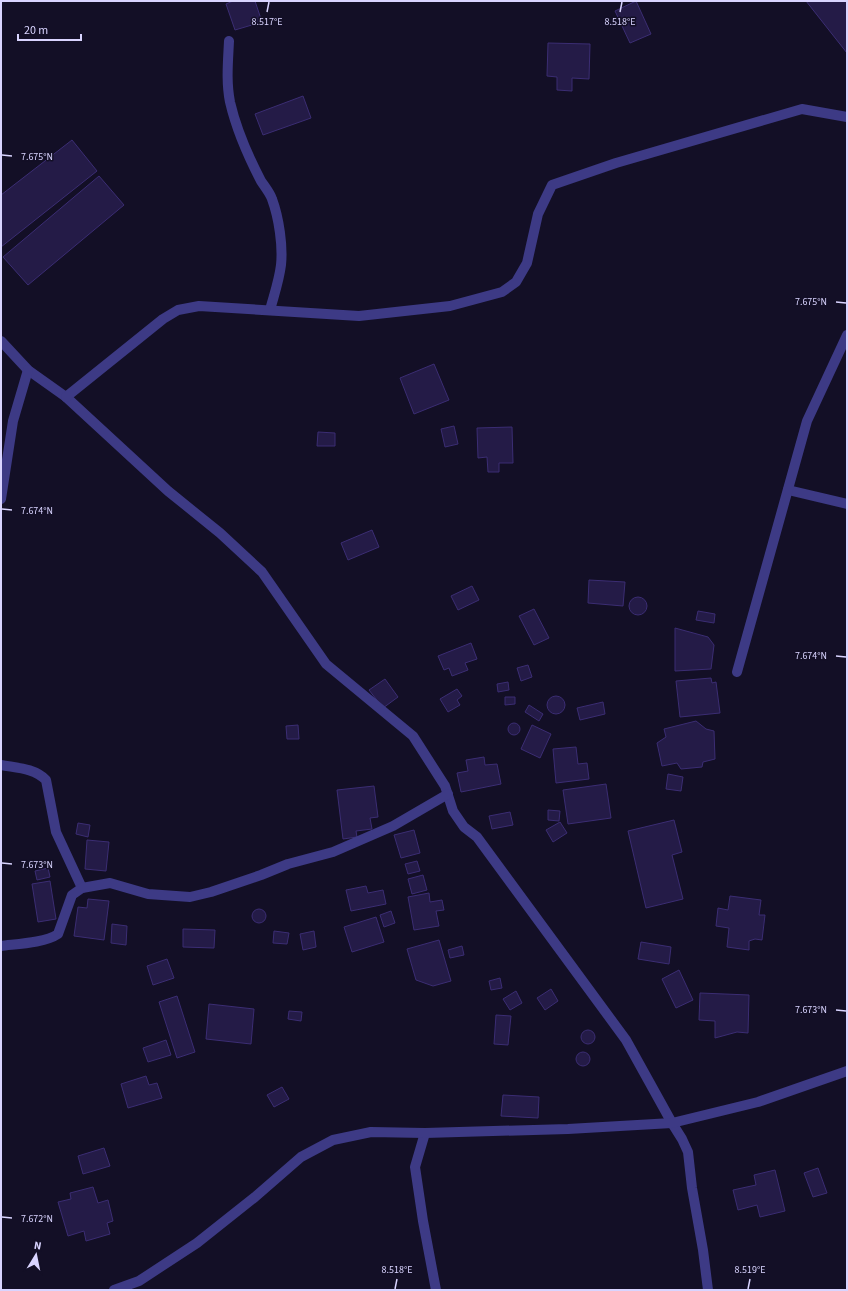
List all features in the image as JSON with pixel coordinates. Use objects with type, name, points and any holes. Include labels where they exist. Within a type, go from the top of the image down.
[{"type":"street","points":[[229,41],[227,81],[230,103],[250,157],[262,182],[272,198],[280,238],[281,264],[270,310]]},
{"type":"street","points":[[66,396],[163,319],[178,310],[199,306],[359,316],[450,306],[502,292],[516,282],[527,263],[538,214],[552,185],[616,163],[802,109],[847,117]]},
{"type":"street","points":[[737,672],[807,421],[847,335]]},
{"type":"street","points":[[1,341],[28,370],[66,396],[168,491],[220,534],[262,572],[326,664],[413,736],[445,786],[454,811],[464,826],[477,837],[626,1040],[682,1139],[688,1152],[692,1188],[704,1250],[708,1290]]},
{"type":"street","points":[[1,499],[13,421],[28,370]]},
{"type":"street","points":[[788,490],[847,504]]},
{"type":"street","points":[[1,765],[34,771],[46,780],[56,832],[82,888]]},
{"type":"street","points":[[1,946],[29,943],[54,937],[58,934],[72,895],[82,888],[110,883],[148,894],[190,897],[254,878],[288,864],[333,852],[393,826],[448,794]]},
{"type":"street","points":[[114,1290],[139,1281],[197,1244],[301,1157],[333,1140],[371,1132],[425,1133],[568,1129],[672,1122],[758,1102],[847,1072]]},
{"type":"street","points":[[425,1133],[415,1167],[423,1221],[436,1290]]},
{"type":"building","points":[[233,1],[255,1],[262,22],[235,30],[226,4]]},
{"type":"building","points":[[636,1],[651,34],[630,43],[615,11]]},
{"type":"building","points":[[806,1],[847,1],[847,53]]},
{"type":"building","points":[[548,43],[590,44],[589,79],[572,78],[572,91],[557,90],[557,77],[547,76]]},
{"type":"building","points":[[303,96],[311,118],[263,135],[255,114]]},
{"type":"building","points":[[72,140],[97,171],[1,247],[1,195]]},
{"type":"building","points":[[99,176],[124,205],[28,285],[3,257]]},
{"type":"building","points":[[434,364],[449,400],[414,414],[400,378]]},
{"type":"building","points":[[454,426],[458,444],[445,447],[441,429]]},
{"type":"building","points":[[512,427],[513,463],[499,463],[499,472],[488,472],[487,457],[478,458],[477,428]]},
{"type":"building","points":[[318,432],[335,433],[335,446],[317,446]]},
{"type":"building","points":[[372,530],[379,547],[348,560],[341,543]]},
{"type":"building","points":[[589,580],[625,582],[623,606],[588,603]]},
{"type":"building","points":[[472,586],[479,600],[458,610],[451,596]]},
{"type":"building","points":[[638,597],[644,600],[647,606],[644,612],[638,615],[632,612],[629,606],[632,600]]},
{"type":"building","points":[[534,609],[549,638],[534,645],[519,616]]},
{"type":"building","points":[[698,611],[715,614],[714,623],[696,620]]},
{"type":"building","points":[[675,628],[708,637],[714,645],[711,669],[675,671]]},
{"type":"building","points":[[471,643],[477,659],[465,663],[468,670],[452,676],[449,668],[444,670],[438,656]]},
{"type":"building","points":[[528,665],[532,677],[521,681],[517,668]]},
{"type":"building","points":[[711,678],[712,683],[716,682],[720,713],[680,717],[676,681]]},
{"type":"building","points":[[385,679],[398,697],[383,708],[369,690]]},
{"type":"building","points":[[508,682],[509,690],[498,692],[497,684]]},
{"type":"building","points":[[457,689],[462,696],[457,700],[460,705],[448,712],[440,699]]},
{"type":"building","points":[[556,696],[562,699],[565,705],[562,711],[556,714],[550,711],[547,705],[550,699]]},
{"type":"building","points":[[505,697],[515,697],[515,704],[505,705]]},
{"type":"building","points":[[603,702],[605,714],[580,720],[577,708]]},
{"type":"building","points":[[529,705],[543,714],[539,721],[525,712]]},
{"type":"building","points":[[696,721],[706,729],[714,731],[715,759],[703,762],[702,767],[681,769],[677,763],[662,766],[657,743],[666,737],[664,729]]},
{"type":"building","points":[[516,723],[519,724],[519,734],[512,735],[509,734],[508,727],[509,724]]},
{"type":"building","points":[[298,725],[299,739],[287,739],[286,726]]},
{"type":"building","points":[[532,725],[551,734],[540,758],[521,749]]},
{"type":"building","points":[[576,747],[578,764],[587,763],[589,779],[556,783],[553,749]]},
{"type":"building","points":[[484,757],[485,765],[497,764],[501,784],[461,792],[457,773],[468,771],[466,760]]},
{"type":"building","points":[[668,774],[683,777],[681,791],[666,789]]},
{"type":"building","points":[[606,784],[611,818],[568,824],[563,790]]},
{"type":"building","points":[[374,786],[378,817],[370,818],[372,829],[356,831],[357,837],[343,839],[337,790]]},
{"type":"building","points":[[548,810],[560,811],[559,821],[548,820]]},
{"type":"building","points":[[510,812],[513,825],[492,829],[489,816]]},
{"type":"building","points":[[674,820],[682,852],[672,855],[683,899],[646,908],[628,831]]},
{"type":"building","points":[[560,822],[567,833],[553,842],[546,830]]},
{"type":"building","points":[[78,823],[90,825],[88,837],[76,834]]},
{"type":"building","points":[[414,830],[420,853],[401,858],[394,835]]},
{"type":"building","points":[[87,840],[109,842],[106,871],[85,869]]},
{"type":"building","points":[[417,861],[420,871],[408,874],[405,864]]},
{"type":"building","points":[[48,868],[50,877],[37,880],[35,871]]},
{"type":"building","points":[[423,875],[427,890],[412,894],[408,879]]},
{"type":"building","points":[[50,881],[56,919],[38,922],[32,884]]},
{"type":"building","points":[[366,886],[368,893],[383,890],[386,904],[351,911],[346,890]]},
{"type":"building","points":[[429,893],[430,902],[442,900],[444,910],[436,911],[439,926],[414,930],[408,897]]},
{"type":"building","points":[[730,896],[761,900],[759,915],[765,915],[762,940],[755,939],[749,941],[749,950],[727,947],[729,928],[716,926],[718,908],[728,910]]},
{"type":"building","points":[[88,899],[109,901],[104,940],[74,936],[78,907],[87,908]]},
{"type":"building","points":[[256,909],[262,909],[266,913],[266,919],[262,923],[256,923],[252,919],[252,913]]},
{"type":"building","points":[[391,911],[395,923],[384,927],[380,915]]},
{"type":"building","points":[[376,917],[384,942],[352,952],[344,927]]},
{"type":"building","points":[[112,924],[127,926],[126,945],[111,943]]},
{"type":"building","points":[[183,929],[215,930],[214,948],[183,947]]},
{"type":"building","points":[[274,931],[289,933],[287,944],[273,943]]},
{"type":"building","points":[[314,931],[316,947],[303,950],[300,934]]},
{"type":"building","points":[[439,940],[451,981],[433,986],[416,980],[407,949]]},
{"type":"building","points":[[641,942],[671,947],[669,964],[638,959]]},
{"type":"building","points":[[462,946],[464,955],[450,958],[448,950]]},
{"type":"building","points":[[167,959],[174,978],[153,985],[147,966]]},
{"type":"building","points":[[679,970],[693,1000],[676,1008],[662,979]]},
{"type":"building","points":[[500,978],[502,988],[491,990],[489,981]]},
{"type":"building","points":[[551,989],[558,1001],[545,1010],[537,998]]},
{"type":"building","points":[[516,991],[522,1003],[510,1010],[503,999]]},
{"type":"building","points":[[700,993],[749,995],[748,1033],[737,1032],[715,1038],[715,1021],[699,1020]]},
{"type":"building","points":[[177,996],[195,1052],[177,1058],[159,1002]]},
{"type":"building","points":[[209,1004],[254,1009],[251,1044],[206,1039]]},
{"type":"building","points":[[289,1011],[302,1012],[301,1021],[288,1019]]},
{"type":"building","points":[[496,1015],[511,1016],[508,1045],[494,1044]]},
{"type":"building","points":[[585,1030],[591,1030],[595,1034],[595,1040],[591,1044],[585,1044],[581,1040],[581,1034]]},
{"type":"building","points":[[166,1040],[171,1055],[148,1062],[143,1048]]},
{"type":"building","points":[[583,1052],[588,1054],[590,1059],[588,1064],[583,1066],[578,1064],[576,1059],[578,1054]]},
{"type":"building","points":[[146,1076],[149,1085],[157,1083],[162,1098],[128,1108],[121,1084]]},
{"type":"building","points":[[282,1087],[289,1099],[274,1107],[267,1095]]},
{"type":"building","points":[[503,1095],[539,1097],[538,1118],[501,1116]]},
{"type":"building","points":[[104,1148],[110,1166],[83,1174],[78,1156]]},
{"type":"building","points":[[818,1168],[827,1193],[813,1197],[804,1173]]},
{"type":"building","points":[[775,1170],[785,1211],[760,1217],[757,1205],[738,1210],[733,1190],[756,1185],[754,1175]]},
{"type":"building","points":[[93,1187],[98,1203],[108,1200],[113,1221],[107,1223],[110,1234],[86,1241],[84,1231],[68,1236],[58,1202],[71,1199],[70,1193]]}]
